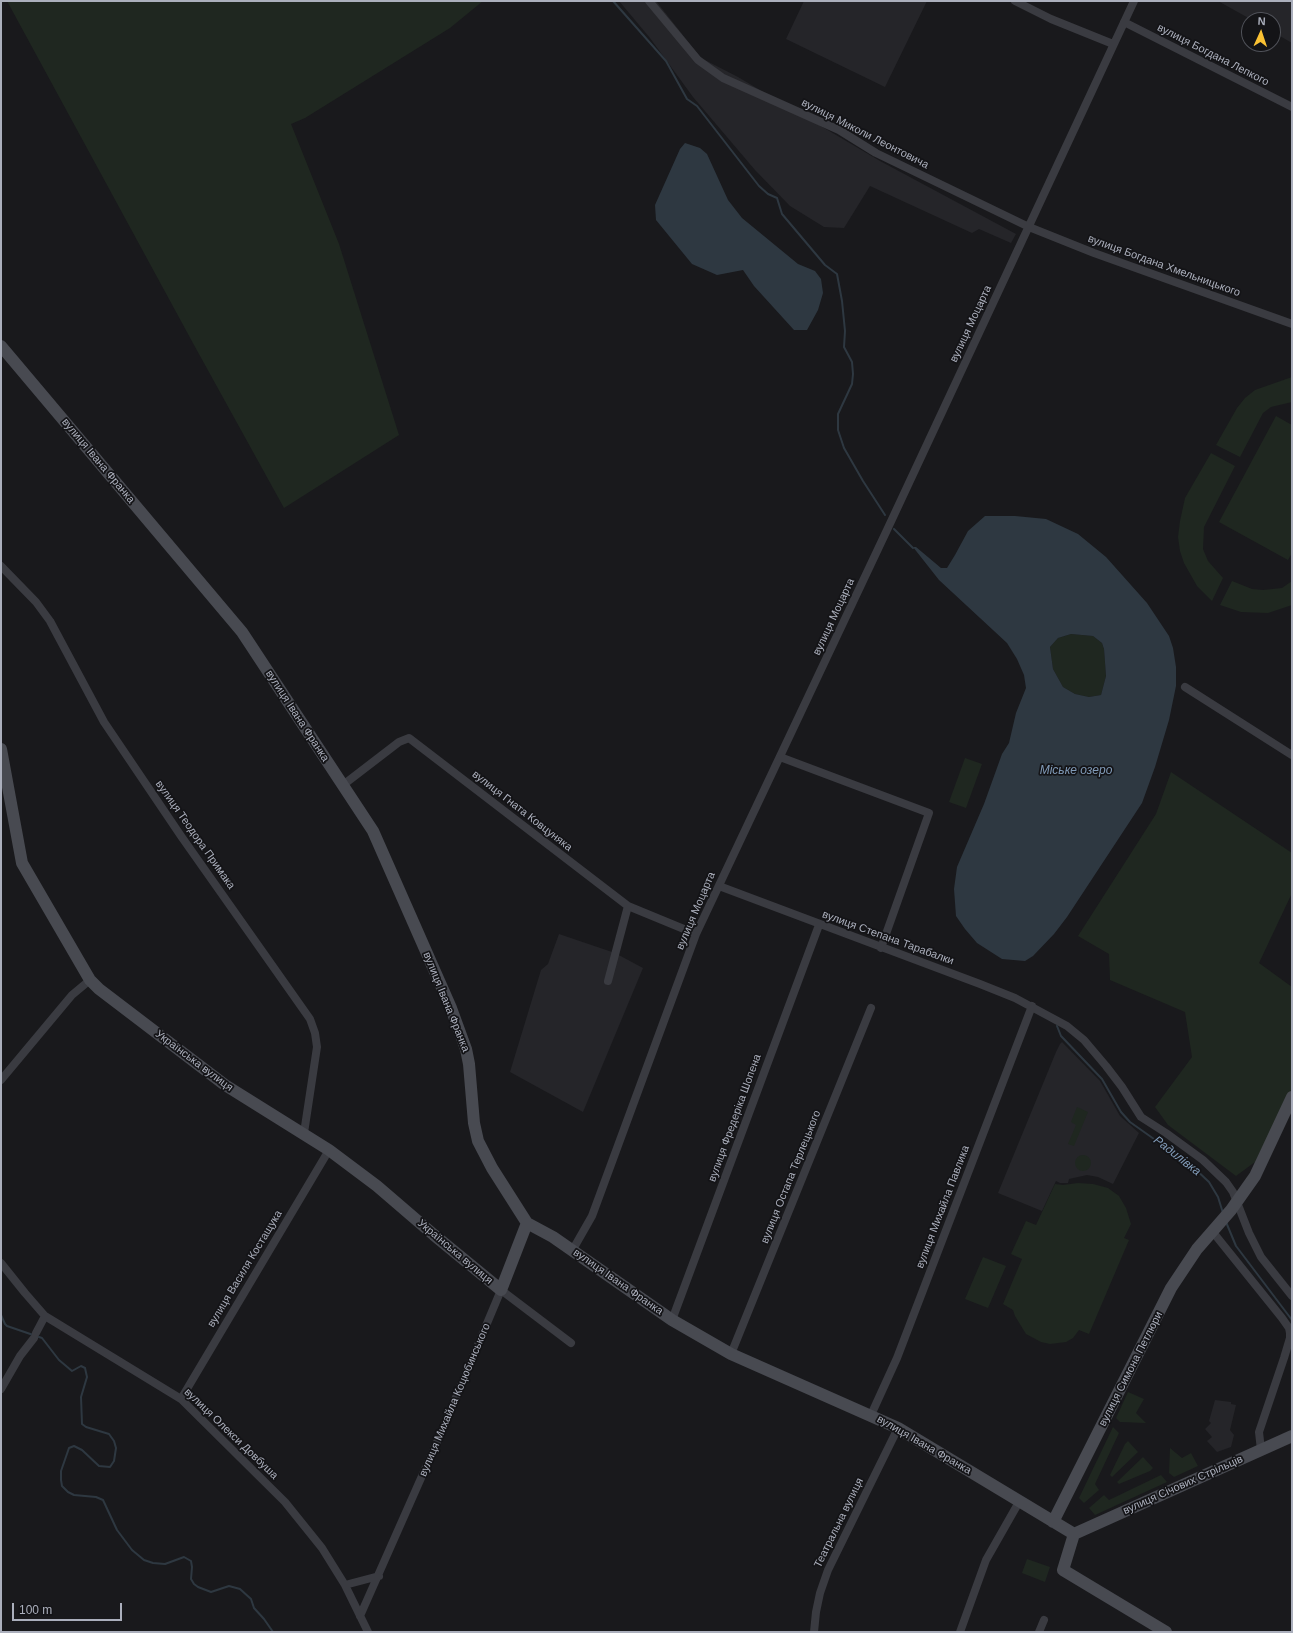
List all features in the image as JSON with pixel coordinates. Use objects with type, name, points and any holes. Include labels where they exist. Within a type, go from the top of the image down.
[{"type":"street","name":"вулиця Миколи Леонтовича","points":[[648,1],[698,60],[723,78],[839,130],[876,153],[1029,227]]},
{"type":"street","points":[[1015,1],[1112,44]]},
{"type":"street","name":"вулиця Моцарта","points":[[572,1251],[592,1216],[696,934],[1029,227],[1112,44],[1134,1]]},
{"type":"street","name":"вулиця Богдана Лепкого","points":[[1124,22],[1292,107]]},
{"type":"street","name":"вулиця Богдана Хмельницького","points":[[1029,227],[1094,253],[1292,324]]},
{"type":"street","name":"вулиця Івана Франка","points":[[1,346],[242,632],[376,837],[451,1008],[468,1058],[474,1123],[478,1141],[492,1168],[527,1223],[553,1237],[672,1320],[731,1354],[871,1414],[898,1428],[1074,1534]]},
{"type":"street","name":"вулиця Теодора Примака","points":[[1,566],[36,602],[50,621],[104,722],[181,836],[310,1020],[315,1033],[317,1047],[304,1133]]},
{"type":"street","points":[[1185,687],[1292,754]]},
{"type":"street","name":"вулиця Гната Ковцуняка","points":[[343,785],[399,742],[409,738],[628,906],[696,934]]},
{"type":"street","name":"Українська вулиця","points":[[2,756],[22,863],[90,980],[99,989],[225,1085],[304,1133],[377,1186],[434,1235],[502,1290]]},
{"type":"street","points":[[780,757],[929,813],[881,948]]},
{"type":"street","name":"вулиця Степана Тарабалки","points":[[718,886],[881,948],[948,971],[1032,1006],[1068,1026],[1084,1040],[1106,1066],[1122,1087],[1141,1118],[1166,1133],[1216,1170],[1230,1186],[1234,1206]]},
{"type":"street","points":[[608,981],[628,906]]},
{"type":"street","name":"вулиця Фредеріка Шопена","points":[[672,1320],[819,925]]},
{"type":"street","points":[[1,1080],[72,995],[90,980]]},
{"type":"street","name":"вулиця Михайла Павлика","points":[[871,1414],[897,1358],[1032,1006]]},
{"type":"street","name":"вулиця Остапа Терлецького","points":[[731,1354],[871,1008]]},
{"type":"street","points":[[1292,1097],[1255,1176],[1234,1206],[1261,1257],[1292,1296]]},
{"type":"street","name":"вулиця Василя Костащука","points":[[181,1399],[329,1150]]},
{"type":"street","name":"вулиця Симона Петлюри","points":[[1053,1522],[1171,1288],[1197,1249],[1234,1206]]},
{"type":"street","name":"вулиця Михайла Коцюбинського","points":[[360,1616],[379,1576],[502,1290],[527,1223]]},
{"type":"street","points":[[1216,1226],[1289,1328],[1290,1333],[1284,1358],[1259,1432],[1261,1450]]},
{"type":"street","name":"вулиця Олекси Довбуша","points":[[1,1263],[25,1294],[45,1316],[181,1399],[285,1502],[322,1548],[345,1585],[368,1632]]},
{"type":"street","points":[[502,1290],[571,1343]]},
{"type":"street","points":[[1,1389],[20,1356],[35,1336],[45,1316]]},
{"type":"street","name":"Театральна вулиця","points":[[814,1632],[820,1593],[828,1570],[898,1428]]},
{"type":"street","name":"вулиця Січових Стрільців","points":[[1074,1534],[1292,1436]]},
{"type":"street","points":[[960,1632],[986,1560],[1019,1502]]},
{"type":"street","points":[[1074,1534],[1063,1570],[1166,1632]]},
{"type":"street","points":[[345,1585],[379,1576]]},
{"type":"street","points":[[1039,1632],[1044,1620]]},
{"type":"shaded area","points":[[7,1],[483,1],[450,28],[305,118],[291,124],[339,244],[399,435],[284,508]]},
{"type":"shaded area","points":[[619,1],[656,1],[701,58],[738,77],[880,161],[1016,234],[1011,243],[979,229],[972,233],[870,186],[844,228],[824,227],[790,206],[755,170],[693,97],[650,38]]},
{"type":"shaded area","points":[[804,1],[927,1],[885,87],[786,39]]},
{"type":"shaded area","points":[[1218,1],[1292,1],[1292,43],[1281,37],[1281,12],[1241,12],[1241,14]]},
{"type":"shaded area","points":[[1292,377],[1292,402],[1271,407],[1263,413],[1240,457],[1216,445],[1237,408],[1245,398],[1255,390]]},
{"type":"shaded area","points":[[1276,416],[1292,425],[1292,553],[1288,560],[1219,522]]},
{"type":"shaded area","points":[[1211,453],[1235,466],[1204,527],[1203,549],[1208,561],[1223,578],[1212,601],[1197,586],[1184,563],[1178,537],[1185,498]]},
{"type":"shaded area","points":[[1232,581],[1252,589],[1263,590],[1282,588],[1292,581],[1292,605],[1268,613],[1241,612],[1220,605]]},
{"type":"shaded area","points":[[1071,634],[1093,636],[1102,643],[1104,649],[1106,676],[1101,695],[1089,697],[1075,694],[1063,687],[1053,669],[1050,647],[1058,638]]},
{"type":"shaded area","points":[[965,758],[982,764],[966,808],[949,802]]},
{"type":"shaded area","points":[[1171,772],[1292,853],[1292,893],[1259,963],[1292,987],[1292,1088],[1255,1162],[1236,1176],[1168,1125],[1155,1107],[1192,1057],[1185,1012],[1110,980],[1109,954],[1078,936],[1156,814]]},
{"type":"shaded area","points":[[559,934],[615,953],[643,968],[583,1112],[510,1072],[541,970],[548,964]]},
{"type":"shaded area","points":[[1062,1042],[1100,1081],[1120,1116],[1139,1133],[1113,1184],[1098,1177],[1087,1175],[1069,1179],[1068,1183],[1060,1183],[1056,1181],[1042,1211],[998,1193],[1056,1052]]},
{"type":"shaded area","points":[[1077,1107],[1088,1112],[1074,1146],[1068,1144],[1076,1125],[1071,1122]]},
{"type":"shaded area","points":[[1080,1155],[1086,1155],[1091,1160],[1089,1169],[1086,1171],[1080,1171],[1075,1166],[1075,1160]]},
{"type":"shaded area","points":[[1078,1183],[1093,1184],[1108,1188],[1119,1196],[1126,1208],[1131,1224],[1124,1238],[1129,1240],[1089,1334],[1079,1330],[1073,1338],[1066,1342],[1050,1344],[1041,1342],[1026,1334],[1013,1310],[1003,1304],[1022,1259],[1011,1254],[1026,1221],[1036,1225],[1055,1184],[1063,1185]]},
{"type":"shaded area","points":[[983,1257],[1006,1266],[988,1308],[965,1299]]},
{"type":"shaded area","points":[[1128,1392],[1144,1399],[1136,1413],[1146,1423],[1120,1422],[1116,1418]]},
{"type":"shaded area","points":[[1215,1400],[1231,1402],[1231,1404],[1236,1405],[1230,1430],[1234,1435],[1231,1447],[1217,1452],[1207,1441],[1212,1437],[1205,1429],[1211,1423],[1209,1421]]},
{"type":"shaded area","points":[[1113,1427],[1119,1433],[1095,1484],[1099,1490],[1084,1503],[1079,1498]]},
{"type":"shaded area","points":[[1128,1441],[1138,1452],[1112,1477],[1110,1475],[1125,1444]]},
{"type":"shaded area","points":[[1170,1448],[1182,1458],[1191,1453],[1198,1466],[1174,1477],[1169,1473]]},
{"type":"shaded area","points":[[1143,1457],[1153,1468],[1150,1471],[1119,1484],[1117,1482]]},
{"type":"shaded area","points":[[1161,1475],[1167,1482],[1095,1515],[1089,1508],[1104,1495],[1109,1500]]},
{"type":"shaded area","points":[[1027,1559],[1050,1567],[1045,1582],[1022,1573]]},
{"type":"water","points":[[685,143],[700,148],[707,154],[728,200],[742,218],[798,264],[815,271],[821,279],[823,293],[818,310],[807,330],[794,330],[754,286],[743,270],[717,275],[692,264],[656,220],[655,205],[680,149]]},
{"type":"water","name":"Міське озеро","points":[[985,516],[1015,516],[1046,519],[1078,534],[1106,557],[1147,603],[1169,636],[1173,648],[1176,667],[1176,686],[1169,720],[1155,767],[1142,803],[1067,917],[1054,934],[1033,956],[1025,961],[1002,959],[977,943],[956,916],[954,889],[957,867],[984,804],[1002,754],[1009,743],[1016,713],[1026,688],[1024,675],[1017,659],[1007,643],[939,580],[913,547],[916,547],[941,568],[947,568],[968,531]],"holes":[[[1071,634],[1093,636],[1102,643],[1104,649],[1106,676],[1101,695],[1089,697],[1075,694],[1063,687],[1053,669],[1050,647],[1058,638]]]},
{"type":"waterway","points":[[613,1],[666,61],[687,99],[697,106],[759,186],[768,194],[777,198],[782,214],[825,265],[837,274],[845,331],[844,347],[852,362],[853,374],[852,384],[838,414],[838,430],[844,448],[885,515]]},
{"type":"waterway","points":[[894,529],[913,548]]},
{"type":"waterway","name":"Радилівка","points":[[1057,1026],[1061,1036],[1102,1079],[1121,1112],[1130,1122],[1192,1166],[1209,1182],[1218,1197],[1223,1213]]},
{"type":"waterway","name":"Радилівка","points":[[1226,1222],[1236,1246],[1292,1320]]},
{"type":"waterway","points":[[1,1315],[7,1326],[42,1338],[59,1360],[72,1371],[81,1366],[85,1368],[87,1377],[81,1397],[82,1424],[86,1427],[109,1434],[114,1441],[116,1448],[114,1461],[110,1467],[99,1466],[82,1450],[74,1446],[69,1448],[61,1471],[62,1486],[74,1495],[96,1497],[103,1500],[117,1530],[132,1550],[144,1560],[153,1563],[165,1564],[184,1557],[191,1561],[191,1579],[198,1587],[211,1592],[229,1586],[240,1589],[251,1599],[254,1608],[273,1632]]}]
